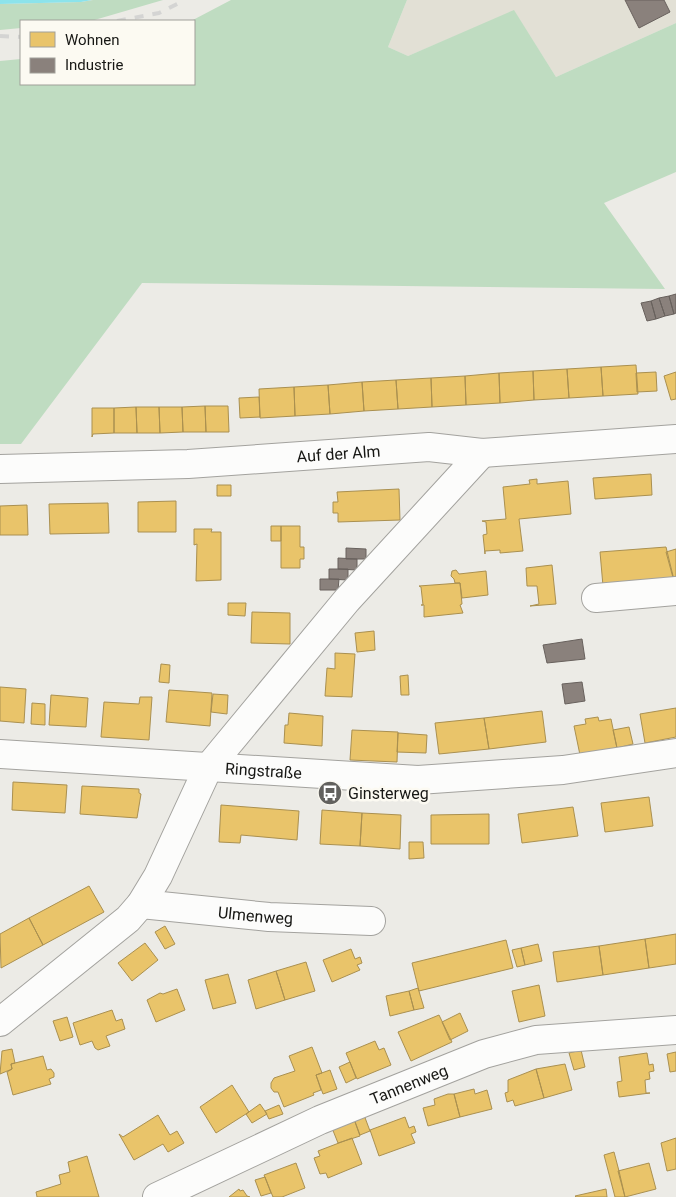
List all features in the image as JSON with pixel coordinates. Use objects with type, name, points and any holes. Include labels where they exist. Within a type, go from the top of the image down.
[{"type":"street","name":"Auf der Alm","points":[[0,468],[188,464],[429,447],[482,453],[676,439]]},
{"type":"street","points":[[0,1022],[128,919],[141,904],[158,876],[208,768],[347,600],[482,453]]},
{"type":"street","points":[[596,598],[676,591]]},
{"type":"street","name":"Ringstraße","points":[[0,754],[418,780],[562,770],[676,753]]},
{"type":"street","name":"Ulmenweg","points":[[141,904],[269,916],[371,921]]},
{"type":"street","name":"Tannenweg","points":[[157,1197],[320,1120],[484,1054],[536,1040],[676,1030]]},
{"type":"shaded area","points":[[407,0],[676,0],[676,23],[556,77],[514,11],[408,56],[388,47]]},
{"type":"green space","points":[[93,0],[163,0],[94,20],[20,20],[20,28],[0,30],[0,4]]},
{"type":"green space","points":[[231,0],[407,0],[388,47],[408,56],[514,10],[556,77],[676,23],[676,172],[604,203],[665,289],[142,283],[21,444],[0,444],[0,61],[20,59],[20,85],[195,85],[195,20],[193,20]]},
{"type":"water","points":[[0,0],[92,0],[81,2],[0,4]]},
{"type":"building: Wohnen","points":[[636,365],[638,394],[603,396],[601,367]]},
{"type":"building: Wohnen","points":[[601,367],[603,396],[569,398],[567,369]]},
{"type":"building: Wohnen","points":[[567,369],[569,398],[534,400],[533,371]]},
{"type":"building: Wohnen","points":[[533,371],[534,400],[500,403],[499,373]]},
{"type":"building: Wohnen","points":[[656,372],[657,391],[637,392],[636,373]]},
{"type":"building: Wohnen","points":[[676,372],[676,399],[671,400],[664,376]]},
{"type":"building: Wohnen","points":[[499,373],[500,403],[466,405],[465,376]]},
{"type":"building: Wohnen","points":[[465,376],[466,405],[432,407],[431,378]]},
{"type":"building: Wohnen","points":[[431,378],[432,407],[398,409],[396,380]]},
{"type":"building: Wohnen","points":[[396,380],[398,409],[364,411],[362,382]]},
{"type":"building: Wohnen","points":[[362,382],[364,411],[330,414],[328,385]]},
{"type":"building: Wohnen","points":[[328,385],[330,414],[295,416],[294,387]]},
{"type":"building: Wohnen","points":[[294,387],[295,416],[260,418],[259,389]]},
{"type":"building: Wohnen","points":[[259,397],[260,417],[240,418],[239,398]]},
{"type":"building: Wohnen","points":[[205,406],[206,432],[183,432],[182,407]]},
{"type":"building: Wohnen","points":[[205,406],[228,406],[229,432],[206,432]]},
{"type":"building: Wohnen","points":[[136,407],[137,433],[114,433],[114,408]]},
{"type":"building: Wohnen","points":[[136,407],[159,407],[160,433],[137,433]]},
{"type":"building: Wohnen","points":[[159,407],[182,407],[183,432],[160,433]]},
{"type":"building: Wohnen","points":[[92,408],[114,408],[114,433],[93,434],[92,437]]},
{"type":"building: Wohnen","points":[[651,474],[652,495],[595,499],[593,478]]},
{"type":"building: Wohnen","points":[[537,479],[537,484],[568,481],[571,514],[519,519],[523,551],[500,553],[500,550],[485,551],[485,554],[483,535],[487,534],[486,522],[482,521],[506,519],[503,487],[530,484],[529,480]]},
{"type":"building: Wohnen","points":[[217,485],[231,485],[231,496],[217,496]]},
{"type":"building: Wohnen","points":[[399,489],[400,520],[338,522],[338,513],[333,513],[333,502],[338,502],[337,492]]},
{"type":"building: Wohnen","points":[[176,501],[176,532],[138,532],[138,502]]},
{"type":"building: Wohnen","points":[[108,503],[109,533],[50,534],[49,504]]},
{"type":"building: Wohnen","points":[[27,505],[28,535],[0,535],[0,506]]},
{"type":"building: Wohnen","points":[[271,526],[281,526],[281,541],[271,541]]},
{"type":"building: Wohnen","points":[[281,526],[300,526],[300,547],[304,547],[304,559],[300,559],[300,568],[281,568]]},
{"type":"building: Wohnen","points":[[194,529],[212,529],[211,532],[221,532],[221,580],[196,581],[197,544],[194,545]]},
{"type":"building: Wohnen","points":[[666,547],[674,580],[603,586],[600,552]]},
{"type":"building: Wohnen","points":[[676,549],[676,585],[675,585],[666,552]]},
{"type":"building: Wohnen","points":[[552,565],[556,604],[530,606],[539,604],[537,586],[527,586],[526,568]]},
{"type":"building: Wohnen","points":[[456,570],[459,574],[486,571],[488,595],[462,598],[460,583],[455,583],[451,576],[452,571]]},
{"type":"building: Wohnen","points":[[460,583],[462,604],[460,605],[463,613],[424,617],[421,587],[419,586]]},
{"type":"building: Wohnen","points":[[228,603],[246,603],[245,616],[228,615]]},
{"type":"building: Wohnen","points":[[252,612],[290,613],[290,644],[251,643]]},
{"type":"building: Wohnen","points":[[374,631],[375,650],[357,652],[355,633]]},
{"type":"building: Wohnen","points":[[335,653],[355,654],[352,697],[325,696],[327,668],[335,669]]},
{"type":"building: Wohnen","points":[[161,664],[170,665],[169,683],[159,682]]},
{"type":"building: Wohnen","points":[[408,675],[409,695],[401,695],[400,676]]},
{"type":"building: Wohnen","points":[[0,687],[26,689],[24,723],[0,721]]},
{"type":"building: Wohnen","points":[[169,690],[212,693],[210,726],[166,722]]},
{"type":"building: Wohnen","points":[[213,694],[228,695],[227,714],[211,712]]},
{"type":"building: Wohnen","points":[[51,695],[88,698],[86,727],[49,725]]},
{"type":"building: Wohnen","points":[[140,697],[152,697],[149,740],[101,737],[104,702],[139,704]]},
{"type":"building: Wohnen","points":[[32,703],[45,704],[45,725],[31,724]]},
{"type":"building: Wohnen","points":[[676,708],[676,737],[645,743],[640,714]]},
{"type":"building: Wohnen","points":[[542,711],[546,742],[489,749],[484,718]]},
{"type":"building: Wohnen","points":[[289,713],[323,716],[322,746],[284,743],[285,725],[288,725]]},
{"type":"building: Wohnen","points":[[598,717],[599,721],[611,719],[617,748],[580,755],[574,726],[586,724],[585,719]]},
{"type":"building: Wohnen","points":[[484,718],[489,749],[439,754],[435,723]]},
{"type":"building: Wohnen","points":[[629,727],[633,744],[617,748],[613,730]]},
{"type":"building: Wohnen","points":[[352,730],[398,732],[397,762],[350,760]]},
{"type":"building: Wohnen","points":[[398,733],[427,735],[426,753],[397,752]]},
{"type":"building: Wohnen","points":[[13,782],[67,785],[65,813],[12,810]]},
{"type":"building: Wohnen","points":[[82,786],[139,789],[141,794],[137,818],[80,814]]},
{"type":"building: Wohnen","points":[[649,797],[653,826],[605,832],[601,803]]},
{"type":"building: Wohnen","points":[[221,805],[299,811],[297,840],[241,835],[240,843],[219,842]]},
{"type":"building: Wohnen","points":[[573,807],[578,836],[522,843],[518,814]]},
{"type":"building: Wohnen","points":[[322,810],[362,813],[360,846],[320,844]]},
{"type":"building: Wohnen","points":[[362,813],[401,815],[400,849],[360,846]]},
{"type":"building: Wohnen","points":[[489,814],[489,844],[431,844],[431,815]]},
{"type":"building: Wohnen","points":[[409,842],[423,842],[424,858],[409,859]]},
{"type":"building: Wohnen","points":[[89,886],[104,912],[43,945],[29,918]]},
{"type":"building: Wohnen","points":[[29,918],[43,945],[1,968],[0,934]]},
{"type":"building: Wohnen","points":[[165,926],[175,944],[165,949],[155,932]]},
{"type":"building: Wohnen","points":[[676,934],[676,964],[649,968],[645,939]]},
{"type":"building: Wohnen","points":[[645,939],[649,968],[603,975],[599,946]]},
{"type":"building: Wohnen","points":[[506,940],[513,968],[419,991],[412,963]]},
{"type":"building: Wohnen","points":[[145,943],[158,960],[132,981],[118,963]]},
{"type":"building: Wohnen","points":[[538,944],[542,961],[525,965],[521,948]]},
{"type":"building: Wohnen","points":[[599,946],[603,975],[557,982],[553,952]]},
{"type":"building: Wohnen","points":[[521,948],[525,965],[517,967],[512,950]]},
{"type":"building: Wohnen","points":[[351,949],[355,959],[360,957],[362,963],[357,965],[360,970],[332,982],[323,960]]},
{"type":"building: Wohnen","points":[[306,962],[315,991],[285,1000],[276,971]]},
{"type":"building: Wohnen","points":[[276,971],[285,1000],[256,1009],[248,980]]},
{"type":"building: Wohnen","points":[[228,974],[236,1003],[213,1009],[205,980]]},
{"type":"building: Wohnen","points":[[539,985],[545,1016],[519,1022],[512,991]]},
{"type":"building: Wohnen","points":[[418,988],[424,1008],[414,1010],[409,991]]},
{"type":"building: Wohnen","points":[[177,989],[185,1010],[156,1022],[147,1000],[160,993],[163,994]]},
{"type":"building: Wohnen","points":[[409,991],[414,1010],[390,1016],[386,996]]},
{"type":"building: Wohnen","points":[[112,1010],[116,1021],[122,1019],[125,1029],[106,1036],[110,1046],[98,1050],[92,1041],[80,1045],[73,1023]]},
{"type":"building: Wohnen","points":[[460,1013],[468,1031],[450,1040],[442,1022]]},
{"type":"building: Wohnen","points":[[439,1015],[452,1042],[411,1061],[398,1032]]},
{"type":"building: Wohnen","points":[[67,1017],[73,1037],[60,1041],[53,1021]]},
{"type":"building: Wohnen","points":[[375,1041],[379,1050],[384,1048],[391,1065],[357,1079],[346,1053]]},
{"type":"building: Wohnen","points":[[312,1047],[322,1073],[316,1075],[321,1090],[313,1093],[314,1095],[284,1107],[278,1092],[274,1092],[271,1088],[271,1083],[274,1078],[295,1071],[289,1056]]},
{"type":"building: Wohnen","points":[[12,1049],[15,1063],[11,1064],[12,1069],[0,1074],[2,1051]]},
{"type":"building: Wohnen","points":[[581,1050],[585,1067],[574,1070],[569,1053]]},
{"type":"building: Wohnen","points":[[676,1052],[676,1071],[670,1072],[667,1054]]},
{"type":"building: Wohnen","points":[[647,1053],[649,1065],[653,1064],[654,1071],[649,1072],[650,1079],[645,1080],[646,1093],[650,1093],[619,1097],[617,1082],[622,1081],[619,1057]]},
{"type":"building: Wohnen","points":[[43,1056],[47,1070],[51,1069],[54,1073],[54,1077],[49,1079],[51,1084],[13,1095],[7,1072],[12,1069],[11,1064]]},
{"type":"building: Wohnen","points":[[350,1062],[356,1078],[346,1083],[339,1067]]},
{"type":"building: Wohnen","points":[[565,1064],[572,1090],[544,1098],[536,1069]]},
{"type":"building: Wohnen","points":[[536,1069],[544,1098],[515,1106],[513,1100],[507,1102],[505,1093],[508,1092],[508,1080]]},
{"type":"building: Wohnen","points":[[330,1070],[337,1089],[323,1094],[316,1075]]},
{"type":"building: Wohnen","points":[[232,1085],[249,1112],[216,1133],[200,1107]]},
{"type":"building: Wohnen","points":[[474,1089],[475,1094],[487,1090],[492,1109],[460,1117],[454,1094]]},
{"type":"building: Wohnen","points":[[454,1094],[460,1117],[428,1126],[423,1108],[435,1105],[434,1099]]},
{"type":"building: Wohnen","points":[[260,1104],[267,1114],[252,1123],[246,1114]]},
{"type":"building: Wohnen","points":[[279,1105],[283,1114],[269,1119],[265,1111]]},
{"type":"building: Wohnen","points":[[158,1115],[170,1135],[177,1131],[184,1143],[168,1152],[163,1144],[134,1160],[119,1134],[123,1137]]},
{"type":"building: Wohnen","points":[[364,1115],[370,1131],[360,1135],[354,1119]]},
{"type":"building: Wohnen","points":[[405,1117],[409,1128],[414,1126],[416,1132],[411,1134],[415,1143],[379,1156],[370,1130]]},
{"type":"building: Wohnen","points":[[354,1119],[360,1136],[338,1143],[332,1128]]},
{"type":"building: Wohnen","points":[[352,1138],[362,1164],[328,1178],[326,1173],[320,1174],[314,1158],[320,1156],[318,1151]]},
{"type":"building: Wohnen","points":[[676,1138],[676,1169],[667,1171],[661,1143]]},
{"type":"building: Wohnen","points":[[614,1152],[625,1197],[615,1197],[604,1155]]},
{"type":"building: Wohnen","points":[[87,1156],[99,1197],[37,1197],[36,1192],[61,1184],[59,1175],[70,1172],[68,1162]]},
{"type":"building: Wohnen","points":[[296,1163],[305,1188],[282,1197],[273,1197],[264,1175]]},
{"type":"building: Wohnen","points":[[649,1163],[656,1189],[625,1197],[618,1171]]},
{"type":"building: Wohnen","points":[[265,1177],[271,1193],[261,1196],[255,1180]]},
{"type":"building: Wohnen","points":[[239,1189],[240,1191],[243,1190],[250,1197],[229,1197]]},
{"type":"building: Wohnen","points":[[606,1189],[607,1197],[575,1196]]},
{"type":"building: Industrie","points":[[625,0],[664,0],[670,12],[639,28]]},
{"type":"building: Industrie","points":[[676,294],[676,313],[674,314],[669,296]]},
{"type":"building: Industrie","points":[[669,296],[674,314],[665,316],[659,298]]},
{"type":"building: Industrie","points":[[659,298],[665,316],[656,319],[651,301]]},
{"type":"building: Industrie","points":[[651,301],[656,319],[647,321],[641,303]]},
{"type":"building: Industrie","points":[[346,548],[366,549],[366,559],[346,559]]},
{"type":"building: Industrie","points":[[338,558],[357,559],[357,570],[338,569]]},
{"type":"building: Industrie","points":[[329,569],[348,569],[348,580],[329,579]]},
{"type":"building: Industrie","points":[[320,579],[339,579],[338,590],[320,590]]},
{"type":"building: Industrie","points":[[582,639],[585,659],[547,663],[543,645]]},
{"type":"building: Industrie","points":[[582,682],[585,701],[565,704],[562,684]]},
{"type":"railway","points":[[122,20],[159,13],[185,0]]},
{"type":"railway","points":[[0,36],[20,37]]},
{"type":"place","name":"Ginsterweg","points":[[330,793]]}]
